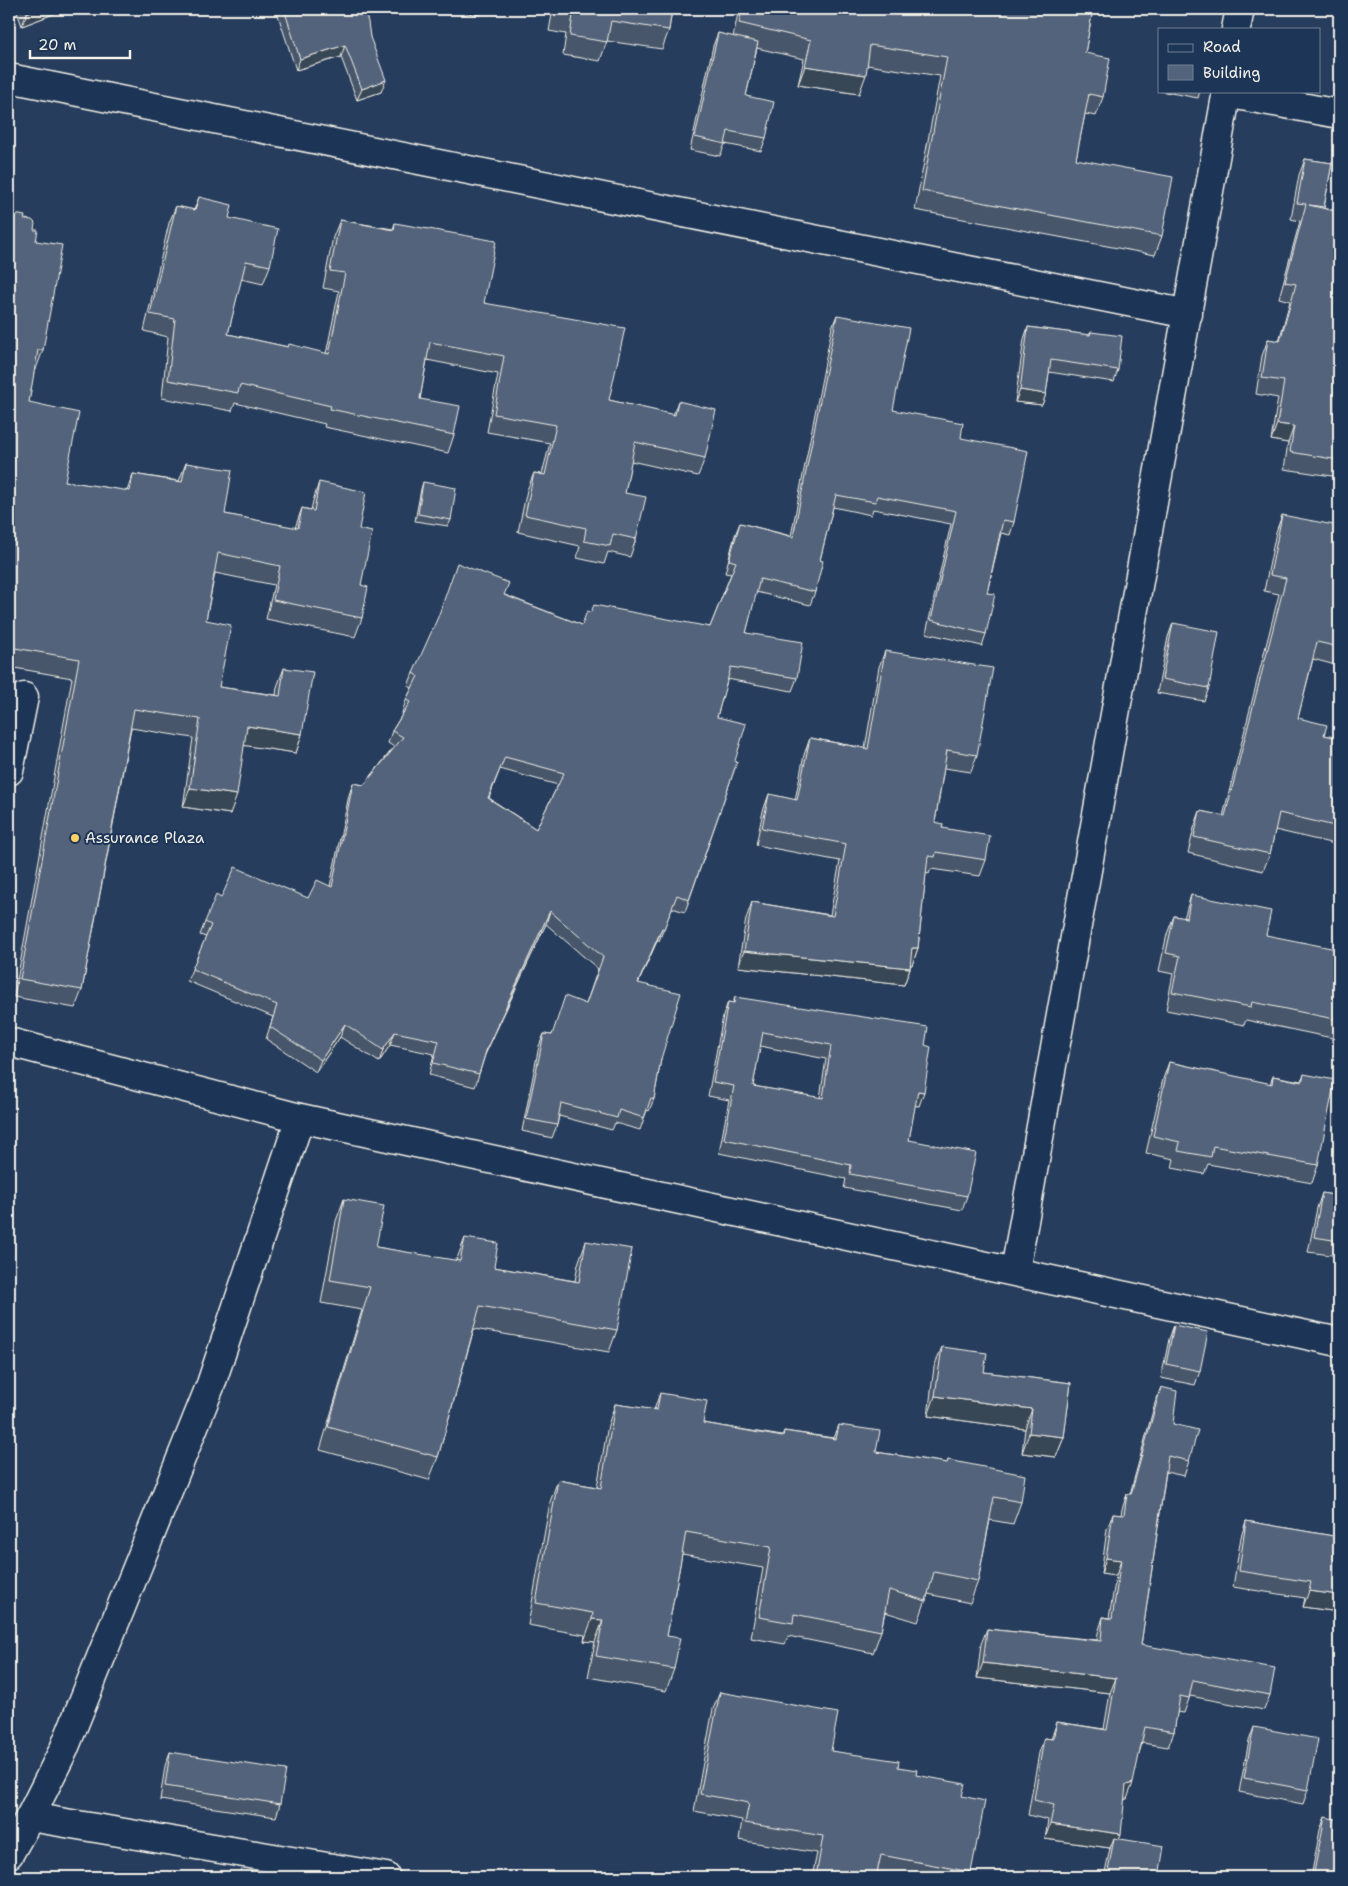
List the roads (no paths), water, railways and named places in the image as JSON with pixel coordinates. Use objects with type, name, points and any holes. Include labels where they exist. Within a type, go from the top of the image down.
[{"type":"street","points":[[1236,28],[1240,9]]},
{"type":"street","points":[[9,78],[1188,314]]},
{"type":"street","points":[[1014,1271],[1188,314],[1226,92],[1339,114]]},
{"type":"street","points":[[9,771],[24,697]]},
{"type":"street","points":[[9,1042],[300,1118],[1339,1342]]},
{"type":"street","points":[[9,1854],[64,1749],[211,1384],[300,1118]]},
{"type":"street","points":[[30,1817],[386,1877]]},
{"type":"place","name":"Assurance Plaza","points":[[75,838]]}]
